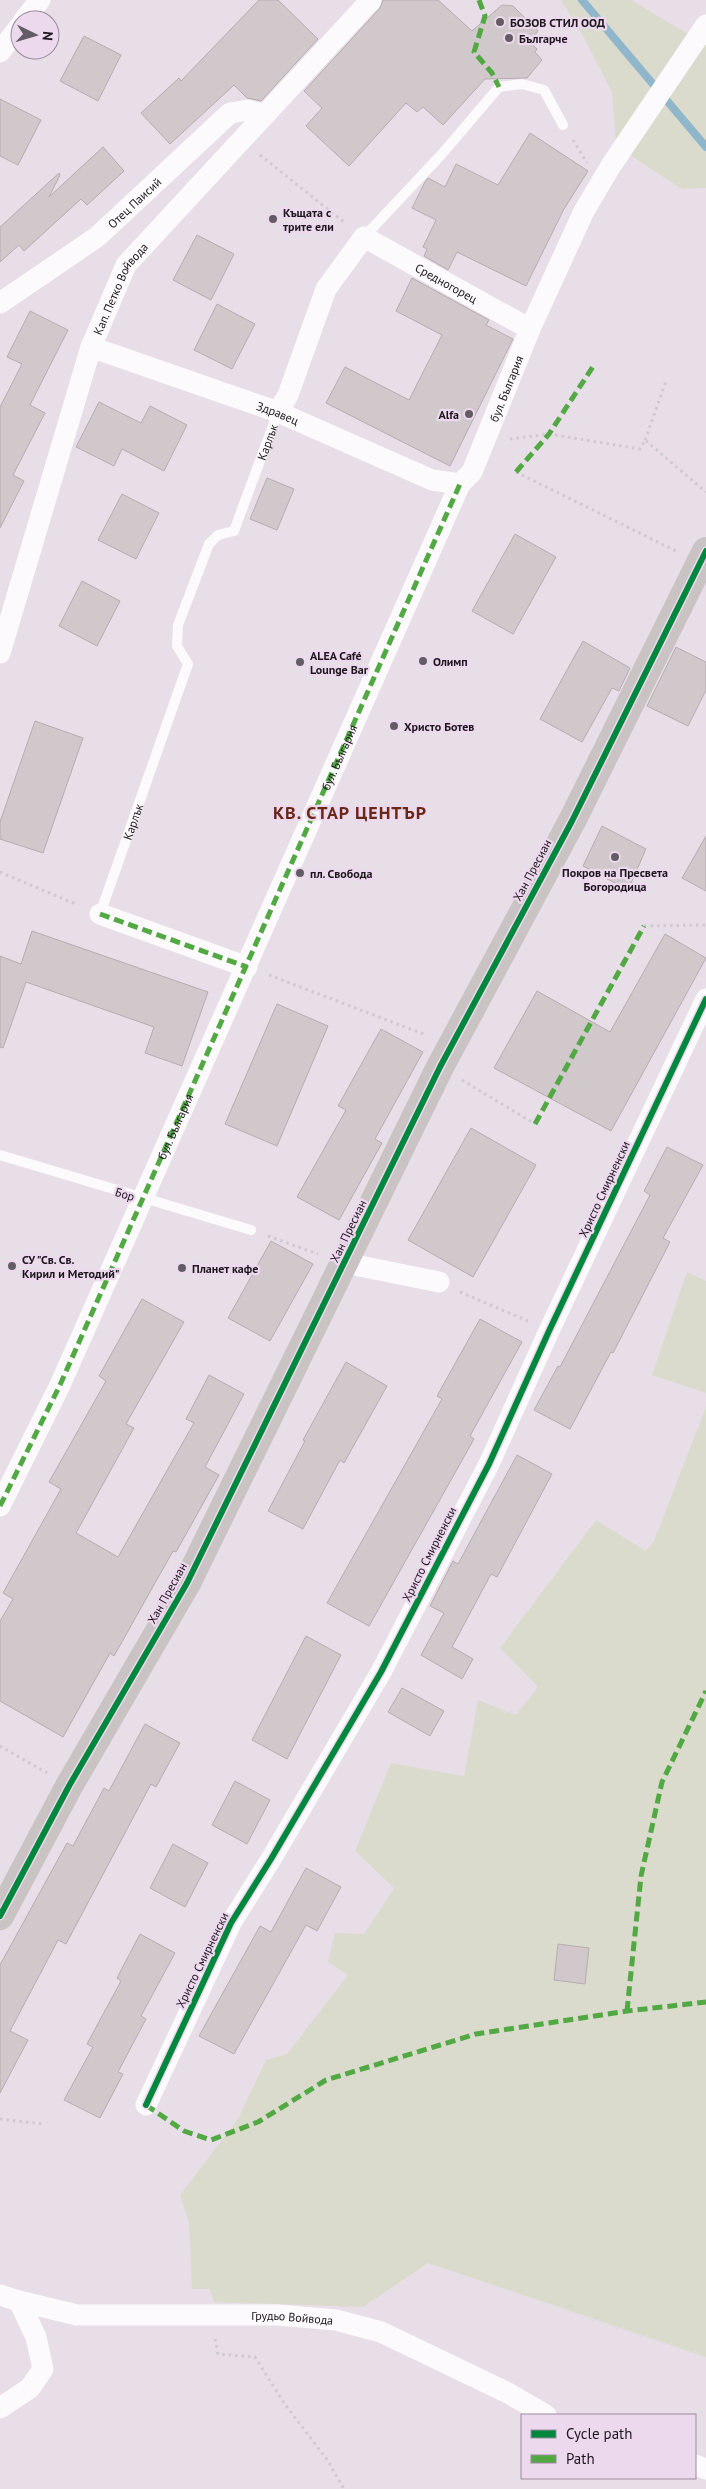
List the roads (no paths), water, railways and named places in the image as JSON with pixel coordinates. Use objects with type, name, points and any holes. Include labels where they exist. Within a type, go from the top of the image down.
[{"type":"street","points":[[32,10],[40,0]]},
{"type":"street","name":"Кап. Петко Войвода","points":[[0,653],[91,347],[126,266],[371,0]]},
{"type":"street","name":"бул. България","points":[[0,1506],[60,1385],[460,484],[472,472],[530,329],[584,211],[612,164],[706,25]]},
{"type":"street","points":[[0,52],[10,39]]},
{"type":"street","name":"Отец Паисий","points":[[0,303],[97,237],[230,113],[248,110],[265,115]]},
{"type":"street","name":"Средногорец","points":[[364,237],[530,329]]},
{"type":"street","name":"Карлък","points":[[278,412],[288,395],[326,288],[364,237]]},
{"type":"street","name":"Здравец","points":[[91,347],[278,412],[432,480],[460,484]]},
{"type":"street","name":"Хан Пресиан","points":[[0,1916],[69,1786],[187,1583],[446,1056],[572,821],[703,557]]},
{"type":"street","points":[[100,914],[247,967]]},
{"type":"street","name":"Христо Смирненски","points":[[146,2105],[231,1923],[271,1860],[381,1672],[489,1464],[549,1331],[706,999]]},
{"type":"street","points":[[345,1263],[439,1282]]},
{"type":"street","points":[[0,2408],[30,2388],[43,2369],[36,2336],[9,2298]]},
{"type":"street","name":"Грудьо Войвода","points":[[9,2298],[77,2315],[278,2315],[336,2320],[381,2332],[508,2393],[544,2414]]},
{"type":"lane","name":"Карлък","points":[[364,237],[441,155],[499,87],[522,84],[544,90],[563,124]]},
{"type":"lane","name":"Карлък","points":[[100,914],[188,664],[177,646],[178,625],[209,544],[218,535],[234,531],[278,412]]},
{"type":"lane","name":"Бор","points":[[0,1155],[141,1199],[250,1230]]},
{"type":"waterway","points":[[582,0],[706,147]]},
{"type":"place","name":"БОЗОВ СТИЛ ООД","points":[[500,22]]},
{"type":"place","name":"Българче","points":[[509,38]]},
{"type":"place","name":"Къщата с трите ели","points":[[273,219]]},
{"type":"place","name":"Alfa","points":[[469,414]]},
{"type":"place","name":"Олимп","points":[[423,661]]},
{"type":"place","name":"ALEA Café Lounge Bar","points":[[300,662]]},
{"type":"place","name":"Христо Ботев","points":[[394,726]]},
{"type":"place","name":"Покров на Пресвета Богородица","points":[[615,857]]},
{"type":"place","name":"пл. Свобода","points":[[300,873]]},
{"type":"place","name":"СУ \"Св. Св. Кирил и Методий\"","points":[[12,1266]]},
{"type":"place","name":"Планет кафе","points":[[182,1268]]},
{"type":"district","name":"КВ. СТАР ЦЕНТЪР","points":[[350,812]]}]
